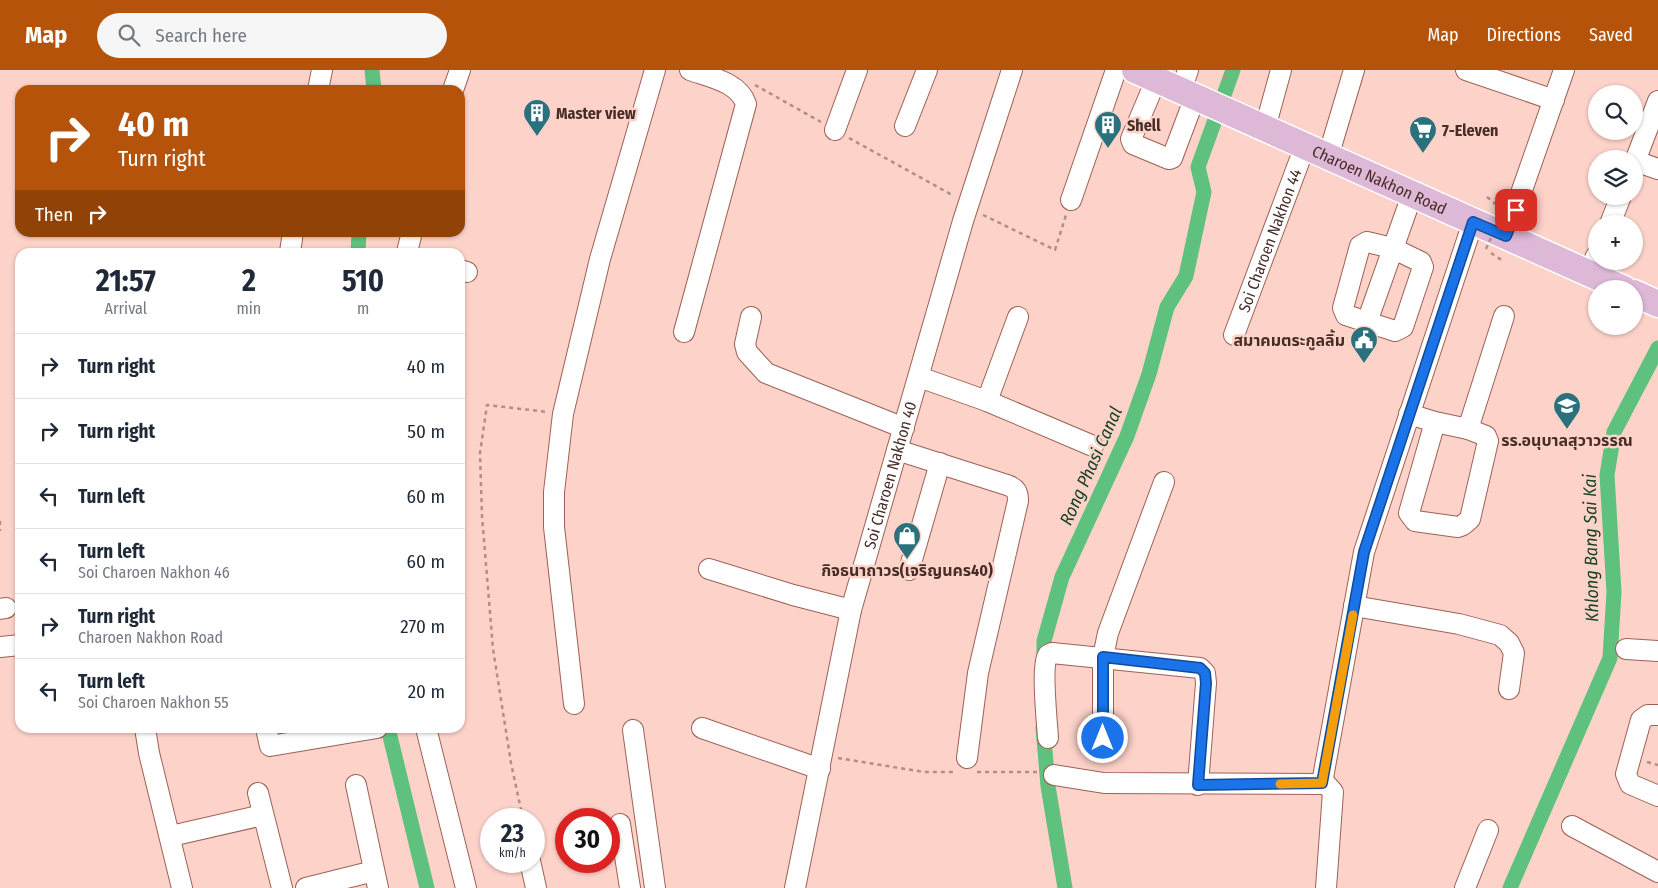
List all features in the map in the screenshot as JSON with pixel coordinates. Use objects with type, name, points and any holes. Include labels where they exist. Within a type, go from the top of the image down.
[{"type":"main road","name":"Charoen Nakhon Road","points":[[1146,75],[1201,95],[1265,128],[1473,222],[1498,249],[1588,264]]},
{"type":"main road","name":"Charoen Nakhon Road","points":[[1599,270],[1612,280]]},
{"type":"main road","points":[[1643,297],[1658,304]]},
{"type":"street","points":[[319,85],[322,70]]},
{"type":"street","points":[[455,85],[460,70]]},
{"type":"street","points":[[574,704],[554,527],[554,492],[562,414],[600,259],[655,70]]},
{"type":"street","points":[[684,332],[745,111],[744,98],[733,76],[690,70]]},
{"type":"street","points":[[835,130],[857,70]]},
{"type":"street","points":[[905,126],[927,70]]},
{"type":"street","name":"Soi Charoen Nakhon 40","points":[[795,888],[851,610],[963,221],[1012,70]]},
{"type":"street","points":[[1071,200],[1116,70]]},
{"type":"street","points":[[1265,128],[1281,70]]},
{"type":"street","name":"Soi Charoen Nakhon 44","points":[[1234,335],[1354,70]]},
{"type":"street","points":[[1466,70],[1554,100]]},
{"type":"street","points":[[1498,249],[1564,70]]},
{"type":"street","points":[[1146,75],[1131,139],[1133,144],[1169,159],[1172,158],[1201,95]]},
{"type":"street","points":[[1639,150],[1658,101]]},
{"type":"street","points":[[1643,165],[1658,169]]},
{"type":"street","points":[[1367,322],[1412,194]]},
{"type":"street","points":[[1322,783],[1354,606],[1371,527],[1473,222]]},
{"type":"street","points":[[1367,242],[1392,248],[1416,258],[1423,267],[1399,331],[1367,322],[1346,314],[1343,308],[1360,246],[1367,242]]},
{"type":"street","points":[[1468,428],[1504,316]]},
{"type":"street","points":[[751,317],[745,344],[747,352],[766,373],[904,428]]},
{"type":"street","points":[[987,401],[1018,317]]},
{"type":"street","points":[[919,377],[987,401],[1093,446]]},
{"type":"street","points":[[1409,414],[1484,433],[1488,441],[1470,519],[1464,525],[1458,527],[1415,521],[1409,514],[1435,422]]},
{"type":"street","points":[[897,450],[1014,487],[1018,493],[1018,501],[978,672],[966,767]]},
{"type":"street","points":[[909,570],[940,464]]},
{"type":"street","points":[[1103,738],[1103,657],[1108,633],[1164,482]]},
{"type":"street","points":[[709,570],[793,596],[851,610]]},
{"type":"street","points":[[1354,606],[1459,624],[1500,635],[1509,643],[1514,653],[1510,689]]},
{"type":"street","points":[[0,647],[15,646]]},
{"type":"street","points":[[1626,649],[1658,651]]},
{"type":"street","points":[[1048,738],[1046,657],[1052,653],[1200,668],[1205,673],[1206,683],[1198,785]]},
{"type":"street","points":[[1658,715],[1644,717],[1626,774],[1630,784],[1658,796]]},
{"type":"street","points":[[702,728],[821,763]]},
{"type":"street","points":[[633,730],[654,888]]},
{"type":"street","points":[[146,733],[182,888]]},
{"type":"street","points":[[267,733],[270,746],[330,733]]},
{"type":"street","points":[[427,733],[466,888]]},
{"type":"street","points":[[1047,773],[1104,783],[1198,785],[1322,783],[1333,792],[1326,888]]},
{"type":"street","points":[[306,888],[376,880],[356,785]]},
{"type":"street","points":[[258,792],[282,888]]},
{"type":"street","points":[[171,836],[264,815]]},
{"type":"street","points":[[620,824],[630,888]]},
{"type":"street","points":[[1572,826],[1658,872]]},
{"type":"street","points":[[1465,888],[1488,830]]},
{"type":"street","points":[[533,873],[536,888]]},
{"type":"path","points":[[1225,79],[1228,70]]},
{"type":"path","points":[[733,76],[835,130]]},
{"type":"path","points":[[1487,197],[1503,210],[1498,249]]},
{"type":"path","points":[[521,808],[511,763],[493,650],[482,516],[480,453],[487,405],[562,414]]},
{"type":"path","points":[[0,521],[0,531]]},
{"type":"path","points":[[821,763],[924,772],[966,767],[1047,773]]},
{"type":"waterway","points":[[372,70],[374,85]]},
{"type":"waterway","name":"Rong Phasi Canal","points":[[1044,667],[1044,641],[1062,577],[1127,436],[1149,374],[1167,307],[1186,276],[1204,192],[1198,167],[1233,70]]},
{"type":"waterway","points":[[358,248],[359,237]]},
{"type":"waterway","name":"Khlong Bang Sai Kai","points":[[1510,888],[1610,658],[1614,592],[1607,475],[1614,432],[1658,348]]},
{"type":"waterway","name":"Rong Phasi Canal","points":[[1043,727],[1048,786],[1065,888]]},
{"type":"waterway","points":[[389,733],[427,888]]},
{"type":"slow traffic","points":[[1280,784],[1322,783],[1353,615]]},
{"type":"place","name":"Master view","points":[[537,137]]},
{"type":"place","name":"Shell","points":[[1108,149]]},
{"type":"place","name":"7-Eleven","points":[[1423,154]]},
{"type":"place","name":"สมาคมตระกูลลิ้ม","points":[[1364,364]]},
{"type":"place","name":"รร.อนุบาลสุวาวรรณ","points":[[1567,430]]},
{"type":"place","name":"กิจธนาถาวร(เจริญนคร40)","points":[[907,560]]},
{"type":"route","points":[[1103,738],[1103,657],[1200,668],[1205,673],[1206,683],[1198,785],[1322,783],[1364,552],[1473,222],[1506,236],[1516,210]]}]
